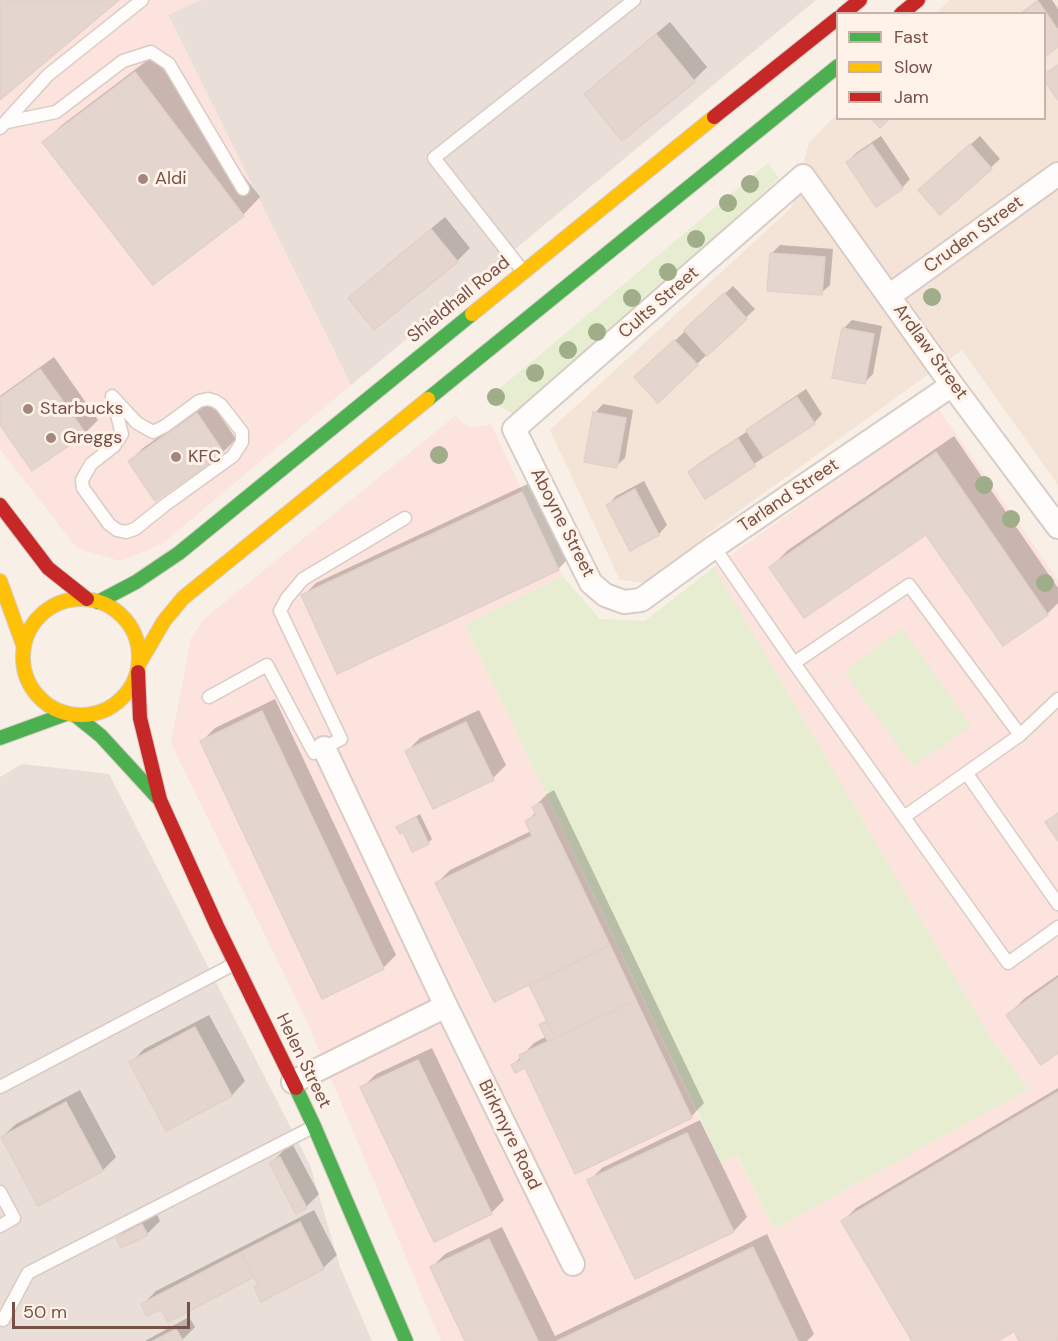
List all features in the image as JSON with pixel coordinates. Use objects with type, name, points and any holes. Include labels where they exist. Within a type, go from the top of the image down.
[{"type":"main road","points":[[845,12],[860,0]]},
{"type":"main road","points":[[903,12],[918,0]]},
{"type":"main road","name":"Shieldhall Road","points":[[93,601],[136,582],[179,553],[446,340],[523,271],[836,19]]},
{"type":"main road","points":[[0,581],[23,652],[26,676],[36,694],[49,706],[71,714],[84,716],[102,712],[118,702],[130,689],[164,620],[183,598],[761,114],[836,67]]},
{"type":"main road","points":[[744,92],[761,114]]},
{"type":"main road","points":[[0,505],[48,568],[93,601],[110,607],[126,620],[135,636],[139,667]]},
{"type":"main road","points":[[8,672],[23,652],[37,620],[52,607],[71,600],[93,601]]},
{"type":"main road","name":"Helen Street","points":[[139,667],[141,718],[160,800],[235,963],[314,1126],[406,1341]]},
{"type":"main road","points":[[0,738],[71,714]]},
{"type":"main road","name":"Helen Street","points":[[71,714],[114,749],[160,800]]},
{"type":"street","name":"Cruden Street","points":[[890,296],[1058,174]]},
{"type":"street","name":"Ardlaw Street","points":[[803,177],[952,385],[1058,527]]},
{"type":"street","name":"Cults Street","points":[[514,429],[803,177]]},
{"type":"street","name":"Tarland Street","points":[[624,602],[640,600],[952,385]]},
{"type":"street","name":"Aboyne Street","points":[[514,429],[591,583],[605,595],[624,602]]},
{"type":"street","name":"Birkmyre Road","points":[[324,748],[446,1006],[573,1264]]},
{"type":"street","points":[[293,1082],[446,1006]]},
{"type":"lane","points":[[3,125],[48,75],[142,0]]},
{"type":"lane","points":[[523,271],[434,158],[634,0]]},
{"type":"lane","points":[[3,125],[56,112],[123,61],[151,52],[169,64],[243,189]]},
{"type":"lane","points":[[112,396],[137,423],[153,432],[199,401],[215,400],[242,432],[242,442],[233,456],[135,529],[126,532],[117,530],[109,524],[83,488],[82,480],[91,464],[114,446],[122,434],[112,396]]},
{"type":"lane","points":[[208,697],[267,665],[314,753],[341,739],[280,611],[287,598],[303,579],[405,518]]},
{"type":"lane","points":[[714,547],[1008,963],[1058,927]]},
{"type":"lane","points":[[794,663],[909,585],[1020,735]]},
{"type":"lane","points":[[904,817],[1020,735],[1058,699]]},
{"type":"lane","points":[[967,774],[1058,904]]},
{"type":"lane","points":[[0,1087],[235,963]]},
{"type":"lane","points":[[3,1320],[28,1273],[314,1126]]},
{"type":"lane","points":[[0,1192],[14,1218],[0,1226]]},
{"type":"shaded area","points":[[0,0],[201,0],[168,16],[351,385],[162,544],[120,561],[77,548],[0,449]]},
{"type":"shaded area","points":[[201,0],[816,0],[351,385],[168,15]]},
{"type":"shaded area","points":[[950,0],[1058,0],[1058,485],[962,350],[714,529],[648,583],[620,580],[550,430],[792,207],[809,143],[836,115],[836,120],[1046,120],[1046,12],[937,12]]},
{"type":"shaded area","points":[[938,408],[1058,580],[1058,1341],[441,1341],[306,1019],[171,743],[191,638],[205,618],[455,416],[470,428],[491,424],[562,576],[465,625],[720,1163],[736,1154],[774,1229],[1029,1089],[991,1039],[714,567]]},
{"type":"shaded area","points":[[22,764],[109,774],[310,1165],[340,1267],[372,1341],[0,1341],[0,777]]},
{"type":"green space","points":[[768,163],[779,178],[521,417],[486,400]]},
{"type":"green space","points":[[714,567],[991,1039],[1029,1089],[774,1229],[737,1154],[720,1163],[465,625],[562,576],[600,619],[645,621]]},
{"type":"green space","points":[[902,628],[971,726],[913,766],[844,672]]},
{"type":"building","points":[[0,0],[119,0],[0,100]]},
{"type":"building","points":[[1038,1],[1046,12],[1023,12]]},
{"type":"building","points":[[1046,13],[1058,30],[1058,47],[1046,56]]},
{"type":"building","points":[[656,34],[695,82],[622,141],[584,94]]},
{"type":"building","points":[[1058,65],[1058,100],[1046,83],[1046,73]]},
{"type":"building","name":"Aldi","points":[[135,72],[244,216],[153,285],[42,142]]},
{"type":"building","points":[[873,120],[888,120],[880,128]]},
{"type":"building","points":[[872,144],[903,189],[876,207],[846,162]]},
{"type":"building","points":[[970,144],[992,169],[940,215],[918,190]]},
{"type":"building","points":[[431,229],[458,262],[374,330],[348,298]]},
{"type":"building","points":[[770,253],[825,257],[822,295],[767,291]]},
{"type":"building","points":[[724,293],[747,319],[707,356],[684,330]]},
{"type":"building","points":[[842,328],[874,334],[865,384],[832,378]]},
{"type":"building","points":[[674,340],[698,365],[658,403],[634,377]]},
{"type":"building","points":[[40,369],[86,434],[32,471],[0,425],[0,398]]},
{"type":"building","points":[[797,397],[815,424],[764,457],[746,430]]},
{"type":"building","points":[[593,412],[626,418],[617,468],[584,462]]},
{"type":"building","name":"KFC","points":[[197,413],[224,453],[155,501],[128,461]]},
{"type":"building","points":[[738,439],[755,466],[705,499],[688,472]]},
{"type":"building","points":[[936,452],[1048,615],[1003,646],[926,535],[804,618],[769,567]]},
{"type":"building","points":[[635,489],[659,535],[630,551],[606,505]]},
{"type":"building","points":[[522,492],[559,570],[337,674],[301,595]]},
{"type":"building","points":[[262,711],[384,969],[322,999],[200,741]]},
{"type":"building","points":[[466,722],[494,780],[433,809],[405,751]]},
{"type":"building","points":[[541,803],[610,945],[494,1002],[435,883],[532,836],[525,821],[536,815],[532,807]]},
{"type":"building","points":[[1058,813],[1058,841],[1045,822]]},
{"type":"building","points":[[416,817],[429,844],[412,852],[403,832],[400,834],[396,827]]},
{"type":"building","points":[[610,945],[636,1000],[555,1038],[529,985]]},
{"type":"building","points":[[1058,978],[1058,1053],[1041,1065],[1006,1015]]},
{"type":"building","points":[[636,1000],[692,1118],[575,1174],[525,1068],[515,1073],[511,1065],[521,1060],[519,1055]]},
{"type":"building","points":[[546,1021],[555,1038],[548,1042],[539,1025]]},
{"type":"building","points":[[195,1027],[232,1096],[166,1131],[129,1062]]},
{"type":"building","points":[[418,1060],[492,1214],[434,1242],[360,1087]]},
{"type":"building","points":[[1058,1092],[1058,1341],[1019,1341],[1014,1331],[998,1341],[912,1341],[841,1221]]},
{"type":"building","points":[[66,1102],[103,1171],[38,1206],[1,1137]]},
{"type":"building","points":[[687,1133],[734,1232],[635,1279],[587,1180]]},
{"type":"building","points":[[280,1157],[307,1208],[296,1214],[269,1163]]},
{"type":"building","points":[[300,1222],[324,1269],[261,1302],[254,1287],[258,1285],[241,1252]]},
{"type":"building","points":[[142,1224],[148,1235],[121,1248],[116,1238]]},
{"type":"building","points":[[489,1239],[538,1341],[465,1341],[430,1267]]},
{"type":"building","points":[[753,1247],[798,1341],[557,1341]]},
{"type":"building","points":[[241,1252],[254,1277],[168,1322],[161,1309],[147,1316],[141,1304]]},
{"type":"building","points":[[176,1329],[183,1341],[153,1341]]},
{"type":"traffic: fast","points":[[428,399],[836,68]]},
{"type":"traffic: fast","points":[[98,602],[136,582],[179,553],[472,314]]},
{"type":"traffic: fast","points":[[0,738],[66,714]]},
{"type":"traffic: fast","points":[[75,715],[101,736],[157,797]]},
{"type":"traffic: fast","points":[[296,1088],[406,1341]]},
{"type":"traffic: slow","points":[[472,314],[714,117]]},
{"type":"traffic: slow","points":[[140,662],[164,621],[183,598],[428,399]]},
{"type":"traffic: slow","points":[[0,581],[24,647]]},
{"type":"traffic: slow","points":[[81,599],[103,604],[122,616],[134,635],[139,657],[134,679],[122,698],[103,710],[81,715],[59,710],[40,698],[28,679],[23,657],[28,635],[40,616],[59,604],[81,599]]},
{"type":"traffic: jam","points":[[845,12],[860,0]]},
{"type":"traffic: jam","points":[[903,12],[918,0]]},
{"type":"traffic: jam","points":[[714,117],[836,20]]},
{"type":"traffic: jam","points":[[0,505],[48,568],[87,599]]},
{"type":"traffic: jam","points":[[138,672],[140,718],[160,800],[217,926],[296,1088]]},
{"type":"place","name":"Aldi","points":[[143,179]]},
{"type":"place","name":"Starbucks","points":[[28,409]]},
{"type":"place","name":"Greggs","points":[[51,438]]},
{"type":"place","name":"KFC","points":[[176,457]]}]
